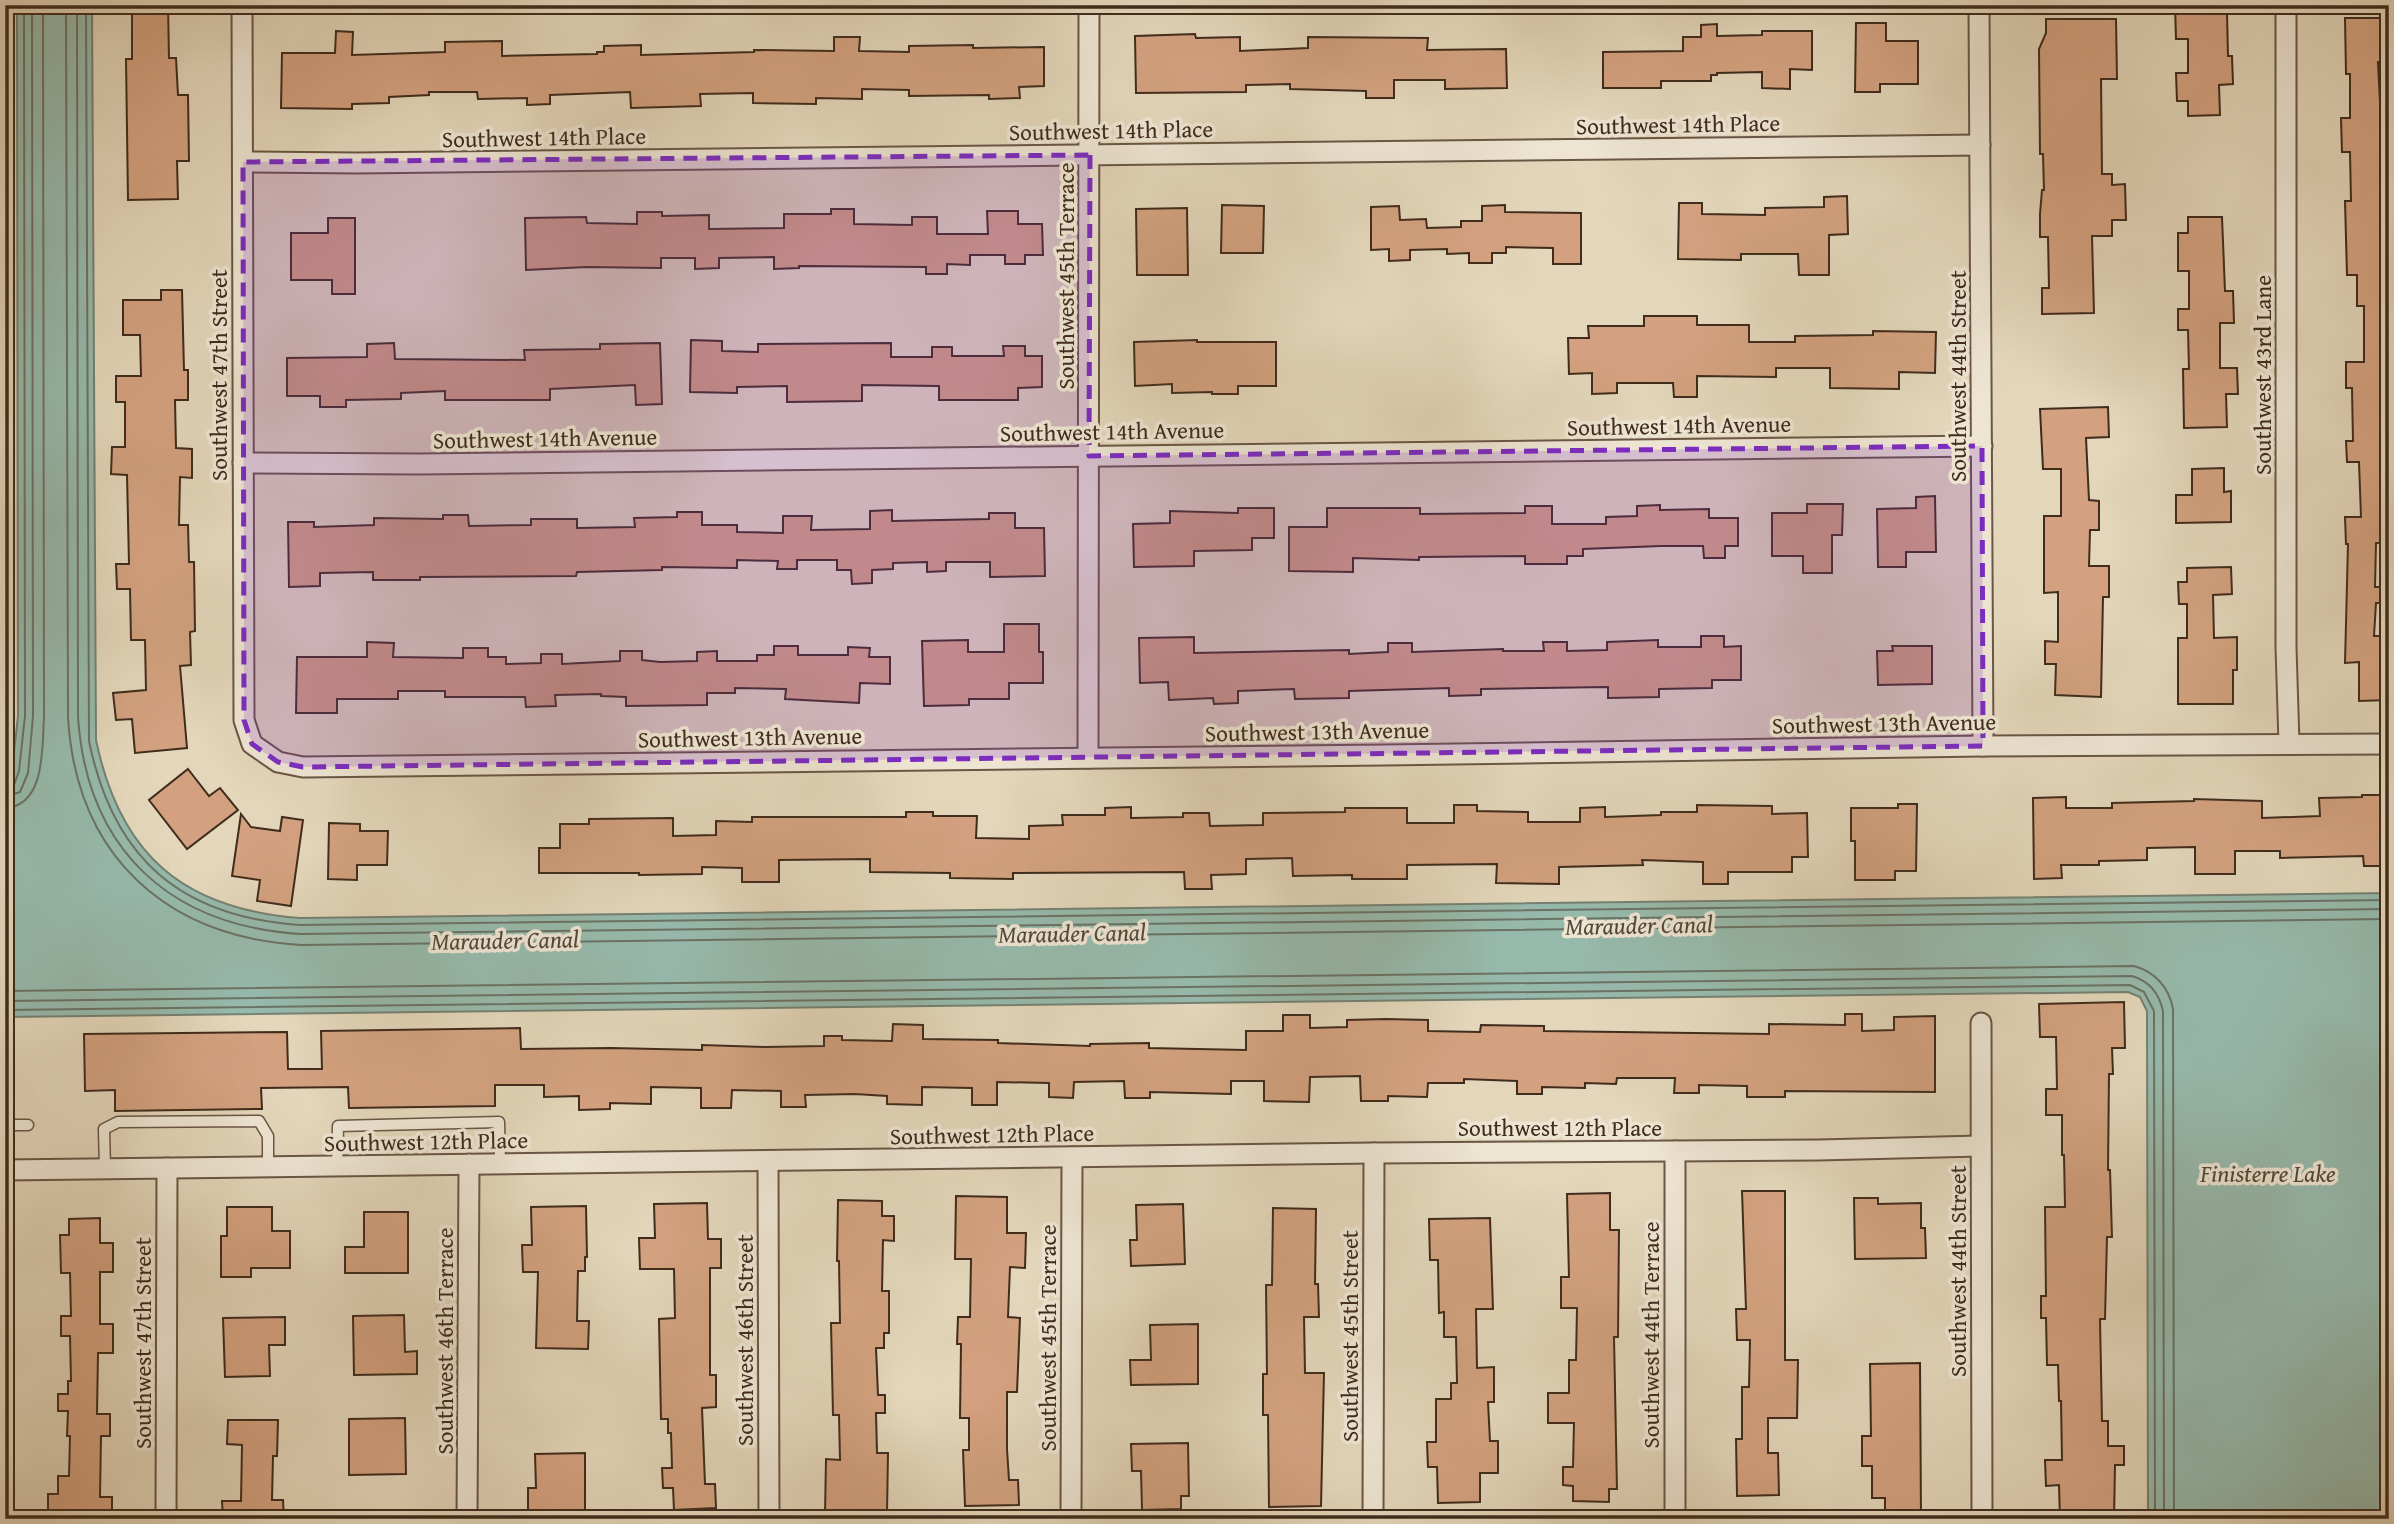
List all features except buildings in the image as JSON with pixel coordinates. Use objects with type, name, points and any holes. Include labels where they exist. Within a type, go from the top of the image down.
[{"type":"street","name":"Southwest 47th Street","points":[[242,5],[244,720],[252,744]]},
{"type":"street","name":"Southwest 45th Terrace","points":[[1088,758],[1089,5]]},
{"type":"street","name":"Southwest 44th Street","points":[[1979,5],[1983,746]]},
{"type":"street","name":"Southwest 43rd Lane","points":[[2286,5],[2286,634],[2290,744]]},
{"type":"street","name":"Southwest 14th Place","points":[[243,162],[357,163],[1980,145]]},
{"type":"street","name":"Southwest 14th Avenue","points":[[243,463],[419,464],[1982,446]]},
{"type":"street","name":"Southwest 13th Avenue","points":[[252,744],[278,762],[303,766],[1983,746],[2389,744]]},
{"type":"street","name":"Southwest 44th Street","points":[[1981,1023],[1982,1519]]},
{"type":"street","name":"Southwest 12th Place","points":[[5,1170],[1980,1146]]},
{"type":"street","name":"Southwest 44th Terrace","points":[[1675,1151],[1675,1519]]},
{"type":"street","name":"Southwest 45th Street","points":[[1373,1519],[1374,1153]]},
{"type":"street","name":"Southwest 45th Terrace","points":[[1071,1519],[1072,1157]]},
{"type":"street","name":"Southwest 46th Street","points":[[768,1162],[769,1519]]},
{"type":"street","name":"Southwest 46th Terrace","points":[[467,1519],[469,1164]]},
{"type":"street","name":"Southwest 47th Street","points":[[166,1519],[167,1168]]},
{"type":"lane","points":[[105,1169],[104,1129],[118,1122],[131,1121],[259,1121],[268,1136],[268,1167]]},
{"type":"lane","points":[[337,1166],[338,1126],[499,1122],[500,1164]]},
{"type":"lane","points":[[5,1125],[28,1125]]},
{"type":"highlighted area","points":[[1090,155],[1089,456],[1982,446],[1983,746],[303,767],[278,762],[252,744],[244,720],[243,162]]},
{"type":"water","points":[[17,5],[92,5],[96,740],[107,780],[122,815],[140,844],[163,869],[190,888],[222,903],[300,918],[2389,893],[2389,1519],[2148,1519],[2147,1011],[2140,997],[2128,992],[5,1017],[5,790],[12,770],[18,716]]},
{"type":"water label","name":"Marauder Canal","points":[[1639,925]]},
{"type":"water label","name":"Marauder Canal","points":[[1072,933]]},
{"type":"water label","name":"Marauder Canal","points":[[505,940]]},
{"type":"water label","name":"Finisterre Lake","points":[[2268,1173]]}]
